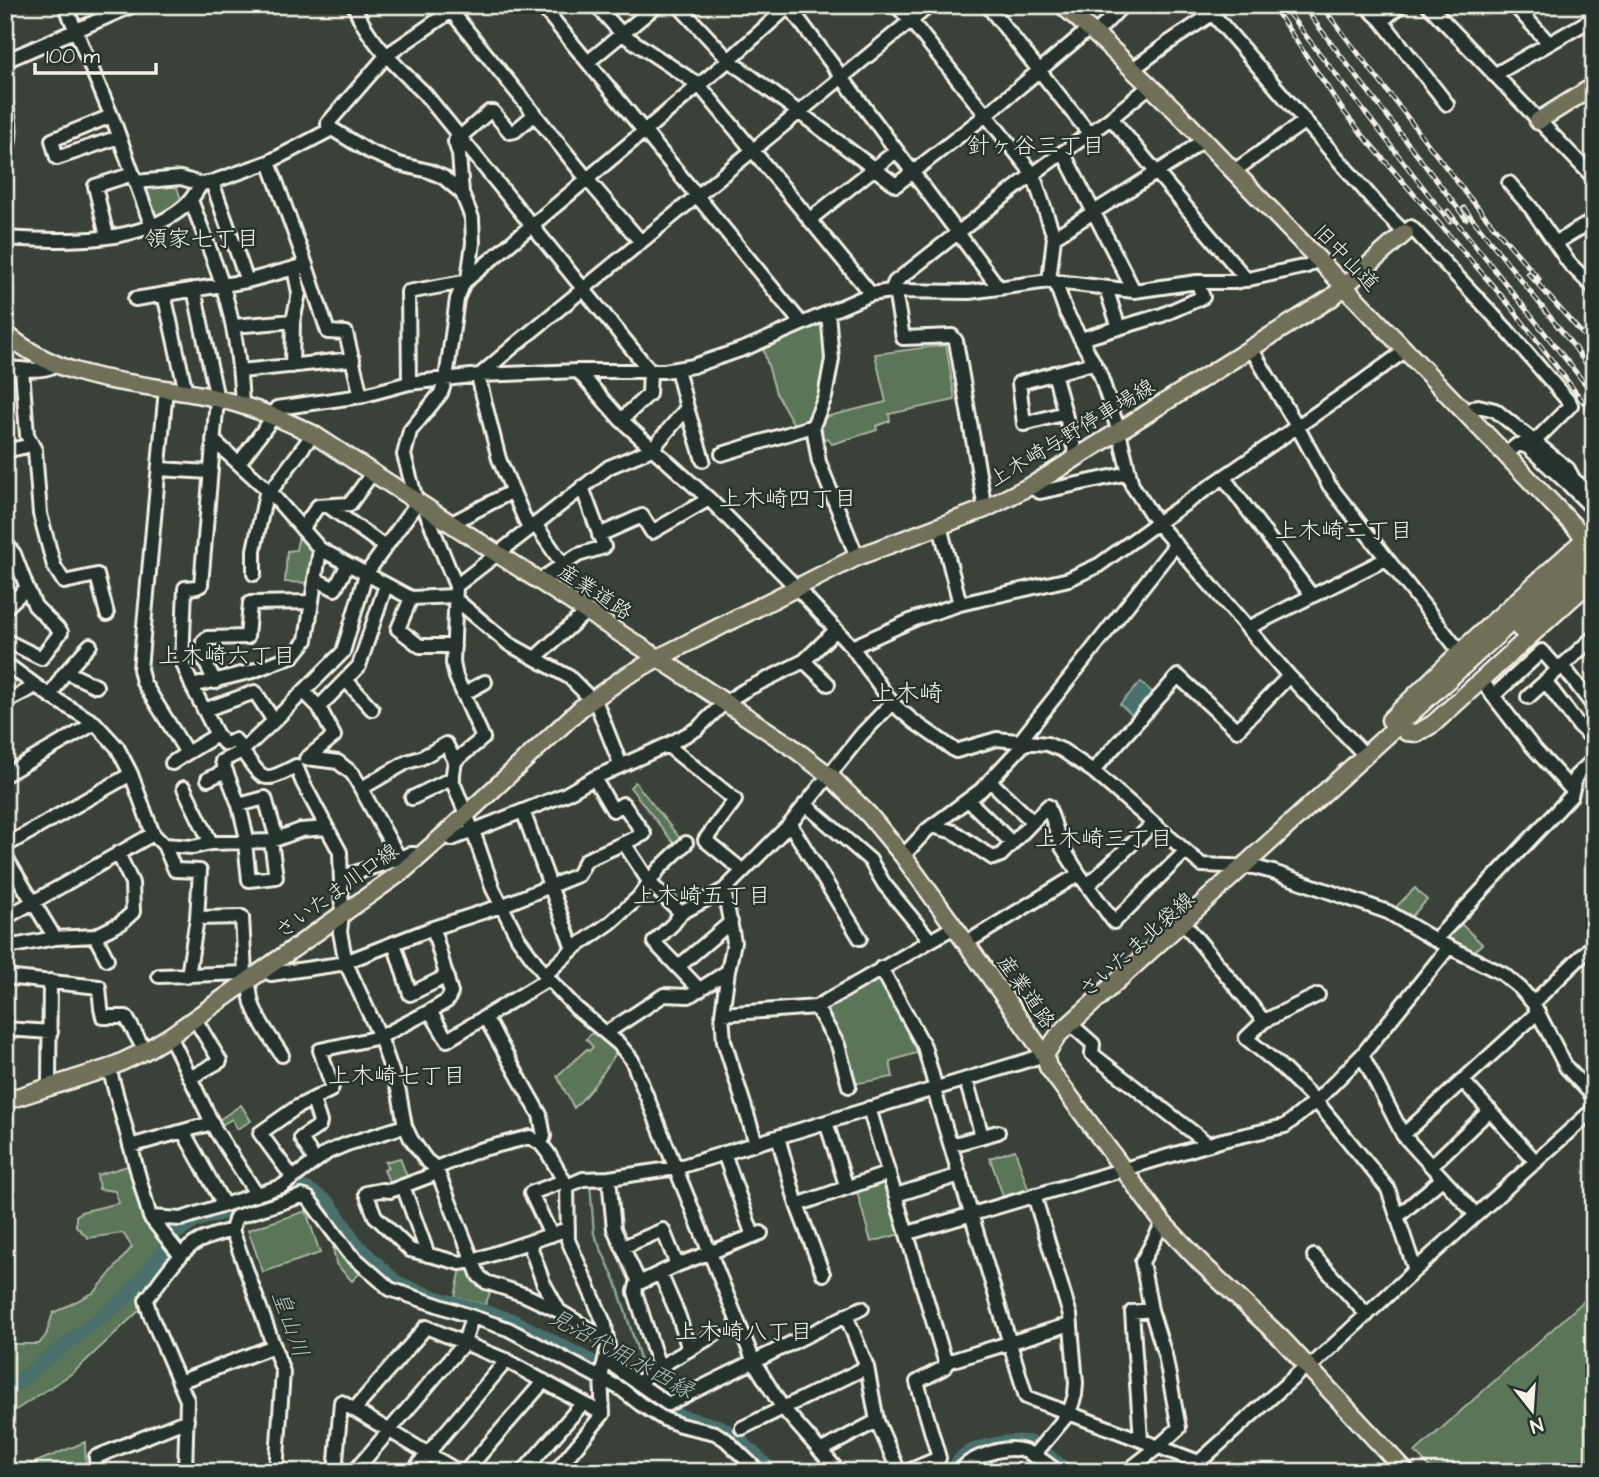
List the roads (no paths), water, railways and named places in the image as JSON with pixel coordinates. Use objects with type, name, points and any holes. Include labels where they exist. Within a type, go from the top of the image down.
[{"type":"main road","name":"旧中山道","points":[[1062,5],[1133,69],[1204,139],[1591,544]]},
{"type":"main road","points":[[1538,121],[1594,86]]},
{"type":"main road","name":"上木崎与野停車場線","points":[[658,658],[857,556],[985,509],[1030,487],[1331,298],[1405,233]]},
{"type":"main road","name":"産業道路","points":[[5,333],[26,349],[55,365],[93,376],[242,404],[313,434],[658,658],[792,747],[830,776],[869,815],[903,856],[1045,1055],[1056,1062],[1163,1223],[1201,1263],[1313,1364],[1417,1472]]},
{"type":"main road","name":"さいたま北袋線","points":[[1045,1055],[1059,1034],[1406,732],[1417,733],[1433,724],[1471,666],[1591,544]]},
{"type":"main road","name":"さいたま北袋線","points":[[1311,804],[1594,563]]},
{"type":"main road","name":"さいたま北袋線","points":[[1045,1055],[1188,928],[1405,704],[1471,666],[1594,578]]},
{"type":"main road","name":"さいたま川口線","points":[[5,1101],[109,1068],[170,1036],[251,976],[342,915],[419,857],[593,699],[658,658]]},
{"type":"main road","name":"産業道路","points":[[1127,1169],[1186,1237],[1288,1331],[1397,1469]]},
{"type":"street","points":[[65,5],[111,116],[152,227]]},
{"type":"street","points":[[5,61],[134,5]]},
{"type":"street","points":[[354,5],[360,21],[387,55],[425,94],[650,371],[649,394],[621,420]]},
{"type":"street","points":[[541,5],[801,323]]},
{"type":"street","points":[[596,5],[622,34],[699,85],[871,294]]},
{"type":"street","points":[[588,62],[657,5]]},
{"type":"street","points":[[678,5],[729,60],[819,135]]},
{"type":"street","points":[[896,5],[1033,174],[1054,237],[1052,281],[1100,374],[1119,432],[1132,485],[1157,523],[1290,676],[1361,751]]},
{"type":"street","points":[[479,375],[930,5]]},
{"type":"street","points":[[987,5],[1089,133]]},
{"type":"street","points":[[797,115],[896,185],[1123,5]]},
{"type":"street","points":[[1365,5],[1382,21],[1447,104]]},
{"type":"street","points":[[1382,21],[1401,5]]},
{"type":"street","points":[[1427,5],[1538,121],[1588,163],[1594,178]]},
{"type":"street","points":[[1514,5],[1549,43]]},
{"type":"street","points":[[409,383],[408,292],[466,281],[729,60],[789,6],[999,288]]},
{"type":"street","points":[[462,193],[443,177],[399,164],[368,151],[328,125],[387,55],[453,7],[587,179],[640,242]]},
{"type":"street","points":[[1133,69],[1208,9],[1381,209],[1405,233],[1411,227],[1506,329],[1570,403],[1534,442]]},
{"type":"street","points":[[1494,75],[1594,18]]},
{"type":"street","points":[[985,509],[956,341],[953,337],[903,338],[893,291],[895,282],[1150,86]]},
{"type":"street","points":[[5,102],[10,120],[10,138],[5,158]]},
{"type":"street","points":[[455,761],[483,738],[456,677],[453,663],[455,593],[420,505],[404,456],[410,430],[441,393],[446,379],[457,299],[466,281],[473,243],[472,218],[462,193],[459,154],[455,142],[458,135],[489,112],[493,112],[510,132],[536,114]]},
{"type":"street","points":[[111,116],[52,140],[57,158],[119,137]]},
{"type":"street","points":[[1111,118],[1247,280]]},
{"type":"street","points":[[1234,171],[1304,122]]},
{"type":"street","points":[[5,238],[61,241],[152,227],[188,204],[207,183],[269,162],[332,129]]},
{"type":"street","points":[[1054,237],[1178,159],[1204,139]]},
{"type":"street","points":[[809,220],[896,151]]},
{"type":"street","points":[[1063,152],[1134,291]]},
{"type":"street","points":[[269,162],[300,267],[328,332],[346,333],[361,396]]},
{"type":"street","points":[[107,236],[95,186],[134,178],[181,178],[207,183]]},
{"type":"street","points":[[207,183],[247,281]]},
{"type":"street","points":[[1509,183],[1531,208],[1575,270],[1594,288]]},
{"type":"street","points":[[191,200],[222,284],[233,326],[241,371],[242,404]]},
{"type":"street","points":[[1555,243],[1594,220]]},
{"type":"street","points":[[239,463],[277,408],[361,396],[409,383],[479,375],[650,371],[693,366],[746,348],[871,294],[893,291],[969,292],[1052,281],[1134,291],[1197,282],[1247,280],[1307,266],[1318,259]]},
{"type":"street","points":[[135,299],[247,281],[300,267]]},
{"type":"street","points":[[292,366],[293,321],[299,293],[300,267]]},
{"type":"street","points":[[1081,339],[1162,315],[1203,297],[1197,282]]},
{"type":"street","points":[[1106,288],[1119,328]]},
{"type":"street","points":[[194,289],[217,399],[201,585],[185,588],[182,662],[217,734],[224,743],[235,740],[254,768],[264,777],[273,778],[296,766],[334,736],[319,707],[304,692]]},
{"type":"street","points":[[164,294],[186,392]]},
{"type":"street","points":[[828,312],[832,359],[825,397],[813,426],[819,462],[857,556]]},
{"type":"street","points":[[233,326],[293,321]]},
{"type":"street","points":[[1251,348],[1329,485],[1531,745],[1572,790]]},
{"type":"street","points":[[852,648],[917,618],[960,604],[1069,579],[1099,565],[1406,350]]},
{"type":"street","points":[[241,371],[353,359]]},
{"type":"street","points":[[1065,413],[1024,424],[1019,383],[1093,363]]},
{"type":"street","points":[[5,367],[49,368],[55,365]]},
{"type":"street","points":[[22,369],[27,435],[35,450],[40,514],[54,566],[64,582],[97,575],[107,614]]},
{"type":"street","points":[[677,369],[704,460]]},
{"type":"street","points":[[578,371],[621,420],[709,499],[796,587],[852,648],[892,703],[913,721],[956,751],[997,739],[1047,744],[1062,750],[1093,771],[1202,864],[1248,867],[1273,872],[1388,912],[1435,940],[1503,974],[1520,988],[1535,1008],[1566,1067],[1594,1097]]},
{"type":"street","points":[[1054,373],[1077,458]]},
{"type":"street","points":[[479,375],[499,459],[513,491],[532,527],[563,565]]},
{"type":"street","points":[[166,389],[140,669],[143,682],[187,753]]},
{"type":"street","points":[[1465,412],[1478,406],[1495,410],[1568,469],[1574,480],[1594,496]]},
{"type":"street","points":[[213,440],[269,490],[320,549],[411,598],[455,593],[497,554],[609,467],[652,449],[687,408]]},
{"type":"street","points":[[722,454],[813,426]]},
{"type":"street","points":[[254,574],[254,550],[269,490],[313,434]]},
{"type":"street","points":[[5,451],[32,445]]},
{"type":"street","points":[[1506,454],[1517,445],[1528,447],[1594,510]]},
{"type":"street","points":[[159,468],[210,472]]},
{"type":"street","points":[[302,528],[318,506],[350,503],[373,472]]},
{"type":"street","points":[[1030,487],[1040,492],[1129,473]]},
{"type":"street","points":[[1224,478],[1312,596]]},
{"type":"street","points":[[538,581],[578,555],[604,548],[582,487]]},
{"type":"street","points":[[450,524],[513,491]]},
{"type":"street","points":[[599,535],[642,516],[652,532],[709,499]]},
{"type":"street","points":[[239,805],[264,798],[274,840],[276,877],[249,880],[247,843],[239,805],[222,761],[242,751],[343,652],[366,574],[420,505]]},
{"type":"street","points":[[328,506],[385,547]]},
{"type":"street","points":[[940,526],[960,604]]},
{"type":"street","points":[[5,542],[14,554],[35,606],[61,632],[41,658],[9,642],[5,647]]},
{"type":"street","points":[[903,856],[932,826],[990,781],[1176,544]]},
{"type":"street","points":[[192,686],[253,671],[293,654],[306,640],[320,549]]},
{"type":"street","points":[[1248,628],[1386,559]]},
{"type":"street","points":[[314,579],[335,589],[348,564]]},
{"type":"street","points":[[319,707],[359,666],[386,584]]},
{"type":"street","points":[[5,608],[27,588]]},
{"type":"street","points":[[455,593],[509,645],[569,677],[593,699],[621,766]]},
{"type":"street","points":[[411,598],[398,629],[421,646],[454,646]]},
{"type":"street","points":[[215,682],[203,657],[203,642],[207,638],[247,637],[250,603],[311,602]]},
{"type":"street","points":[[535,658],[586,612]]},
{"type":"street","points":[[444,835],[452,839],[566,794],[594,778],[667,746],[697,729],[724,702],[804,661],[836,630]]},
{"type":"street","points":[[1528,697],[1594,637]]},
{"type":"street","points":[[50,696],[66,672],[90,645]]},
{"type":"street","points":[[1493,696],[1542,651],[1560,667],[1591,703],[1594,701]]},
{"type":"street","points":[[804,661],[828,684]]},
{"type":"street","points":[[5,663],[50,696],[96,723],[117,747],[131,774],[153,834],[164,845],[175,870],[200,871],[197,918],[188,976]]},
{"type":"street","points":[[66,672],[96,686]]},
{"type":"street","points":[[1093,771],[1178,676],[1237,730],[1290,676]]},
{"type":"street","points":[[346,680],[372,709]]},
{"type":"street","points":[[1545,681],[1579,726],[1594,740]]},
{"type":"street","points":[[463,694],[485,682]]},
{"type":"street","points":[[5,702],[36,686]]},
{"type":"street","points":[[204,710],[255,692],[274,721]]},
{"type":"street","points":[[700,990],[654,942],[681,914],[724,890],[790,824],[862,734],[892,703]]},
{"type":"street","points":[[5,775],[96,723]]},
{"type":"street","points":[[172,763],[217,734]]},
{"type":"street","points":[[362,788],[407,762],[421,758],[446,744],[455,761],[453,778],[493,889],[518,938],[547,977],[632,1060],[754,1362],[782,1408],[839,1472]]},
{"type":"street","points":[[667,746],[735,800],[705,840],[743,871]]},
{"type":"street","points":[[307,758],[338,761],[353,774],[398,858]]},
{"type":"street","points":[[1435,940],[1571,796],[1576,776],[1594,759]]},
{"type":"street","points":[[296,766],[340,852],[340,932],[346,962],[380,1037],[399,1092],[405,1126],[426,1160],[436,1168],[479,1276],[486,1282],[525,1295],[559,1311],[607,1340]]},
{"type":"street","points":[[208,779],[226,771]]},
{"type":"street","points":[[5,846],[131,774]]},
{"type":"street","points":[[412,798],[453,778]]},
{"type":"street","points":[[159,976],[251,976],[322,968],[346,962],[433,928],[501,906],[578,875],[586,860],[644,834],[623,804],[613,810],[594,778]]},
{"type":"street","points":[[990,781],[1032,821]]},
{"type":"street","points":[[184,788],[211,844]]},
{"type":"street","points":[[968,800],[1012,843]]},
{"type":"street","points":[[805,804],[870,860],[884,884],[930,940]]},
{"type":"street","points":[[932,826],[954,832],[993,858],[1001,855],[1048,806],[1062,847],[1114,922],[1185,852]]},
{"type":"street","points":[[523,811],[573,949]]},
{"type":"street","points":[[790,824],[860,938]]},
{"type":"street","points":[[966,943],[1083,879],[1153,824]]},
{"type":"street","points":[[164,845],[193,847],[247,843],[274,840],[301,830],[327,828]]},
{"type":"street","points":[[5,918],[153,834]]},
{"type":"street","points":[[624,843],[650,883],[681,914]]},
{"type":"street","points":[[430,1011],[447,1040],[547,977],[573,949],[610,923],[638,898],[659,869],[685,843]]},
{"type":"street","points":[[5,936],[13,946],[55,938],[95,936],[121,923],[132,912],[132,883],[118,853]]},
{"type":"street","points":[[341,877],[398,858],[414,854],[419,857]]},
{"type":"street","points":[[5,856],[55,938]]},
{"type":"street","points":[[724,890],[734,942],[722,1014],[724,1041],[756,1143]]},
{"type":"street","points":[[197,918],[242,917],[251,976],[252,1004],[282,1055]]},
{"type":"street","points":[[678,967],[731,922]]},
{"type":"street","points":[[722,1014],[816,1007],[954,927]]},
{"type":"street","points":[[293,1178],[260,1133],[297,1107],[331,1090],[320,1050],[380,1037],[447,1001],[451,993],[433,928]]},
{"type":"street","points":[[1188,928],[1264,1021]]},
{"type":"street","points":[[95,936],[107,959]]},
{"type":"street","points":[[394,943],[410,994],[447,976]]},
{"type":"street","points":[[1403,1135],[1463,1081],[1594,944]]},
{"type":"street","points":[[908,1233],[1208,1144],[1285,1126],[1316,1101],[1362,1055],[1449,947]]},
{"type":"street","points":[[881,968],[923,1046],[1026,1397],[1158,1447],[1200,1469],[1302,1370],[1313,1364],[1594,1109]]},
{"type":"street","points":[[606,1033],[664,995],[689,996],[728,971]]},
{"type":"street","points":[[5,977],[99,987],[103,1017],[126,1017],[145,1051]]},
{"type":"street","points":[[50,981],[51,1088]]},
{"type":"street","points":[[1318,995],[1264,1021],[1246,1038],[1316,1101],[1388,1189],[1415,1270]]},
{"type":"street","points":[[816,1007],[838,1045],[849,1086]]},
{"type":"street","points":[[485,1017],[540,1115],[544,1136],[541,1144]]},
{"type":"street","points":[[190,1078],[220,1061],[195,1018]]},
{"type":"street","points":[[1075,1028],[1093,1044],[1092,1054],[1208,1144]]},
{"type":"street","points":[[5,1029],[51,1032]]},
{"type":"street","points":[[170,1036],[212,1123],[257,1195]]},
{"type":"street","points":[[551,1235],[531,1193],[583,1180],[676,1168],[1045,1055]]},
{"type":"street","points":[[1362,1055],[1403,1135],[1476,1215]]},
{"type":"street","points":[[109,1068],[150,1217],[178,1253]]},
{"type":"street","points":[[966,1080],[982,1136]]},
{"type":"street","points":[[1463,1081],[1536,1162]]},
{"type":"street","points":[[313,1100],[319,1126],[301,1138],[315,1161]]},
{"type":"street","points":[[869,1108],[946,1364]]},
{"type":"street","points":[[1431,1166],[1490,1110]]},
{"type":"street","points":[[826,1122],[847,1188]]},
{"type":"street","points":[[130,1146],[212,1123]]},
{"type":"street","points":[[150,1217],[181,1219],[257,1195],[282,1186],[328,1152],[405,1126]]},
{"type":"street","points":[[183,1131],[225,1205]]},
{"type":"street","points":[[951,1145],[998,1132]]},
{"type":"street","points":[[778,1137],[797,1205],[823,1273]]},
{"type":"street","points":[[555,1472],[603,1414],[601,1378],[608,1346],[605,1325],[568,1240],[568,1229],[566,1184],[548,1153],[541,1144],[530,1138],[498,1145],[436,1168],[432,1175],[390,1191],[366,1193],[375,1216],[410,1250],[460,1263],[568,1229]]},
{"type":"street","points":[[659,1367],[635,1292],[637,1284],[677,1265],[757,1235],[724,1153]]},
{"type":"street","points":[[797,1205],[889,1173]]},
{"type":"street","points":[[896,1195],[960,1175]]},
{"type":"street","points":[[609,1178],[614,1229],[639,1282]]},
{"type":"street","points":[[1397,1217],[1442,1179]]},
{"type":"street","points":[[403,1186],[428,1255]]},
{"type":"street","points":[[1033,1456],[1069,1413],[1076,1383],[1071,1324],[1034,1195]]},
{"type":"street","points":[[276,1472],[283,1372],[232,1230],[236,1217],[302,1196],[309,1198],[349,1252],[390,1289],[517,1334],[621,1389],[664,1419],[715,1433],[759,1472]]},
{"type":"street","points":[[1126,1472],[1179,1428],[1165,1354],[1151,1310],[1142,1262],[1163,1223]]},
{"type":"street","points":[[185,1472],[187,1400],[146,1300],[178,1253],[198,1241],[232,1230]]},
{"type":"street","points":[[623,1247],[663,1230],[677,1265]]},
{"type":"street","points":[[529,1243],[543,1282],[559,1311]]},
{"type":"street","points":[[1314,1256],[1367,1315]]},
{"type":"street","points":[[660,1273],[679,1317],[689,1350]]},
{"type":"street","points":[[605,1360],[668,1404],[862,1308]]},
{"type":"street","points":[[1141,1440],[1132,1312],[1151,1310]]},
{"type":"street","points":[[846,1315],[867,1367],[877,1421],[899,1472]]},
{"type":"street","points":[[354,1472],[464,1343],[472,1317]]},
{"type":"street","points":[[906,1472],[939,1458],[917,1382],[945,1367],[950,1361],[1071,1324]]},
{"type":"street","points":[[354,1410],[426,1327],[507,1360],[603,1414]]},
{"type":"street","points":[[641,1385],[641,1381],[659,1367],[716,1335]]},
{"type":"street","points":[[180,1382],[274,1346]]},
{"type":"street","points":[[412,1472],[507,1360]]},
{"type":"street","points":[[742,1428],[867,1367]]},
{"type":"street","points":[[465,1472],[544,1381]]},
{"type":"street","points":[[335,1472],[341,1402],[459,1472]]},
{"type":"street","points":[[523,1472],[583,1402]]},
{"type":"street","points":[[97,1472],[96,1457],[187,1420]]},
{"type":"street","points":[[820,1451],[877,1421]]},
{"type":"street","points":[[960,1472],[964,1464],[999,1450],[1014,1448],[1024,1450],[1058,1472]]},
{"type":"water","points":[[1141,682],[1153,693],[1132,715],[1120,704]]},
{"type":"waterway","points":[[590,1183],[594,1234],[616,1282],[639,1355],[641,1374]]},
{"type":"waterway","name":"見沼代用水西縁","points":[[5,1392],[124,1299],[176,1233],[195,1221],[303,1188],[329,1203],[357,1245],[397,1283],[512,1320],[613,1373],[655,1405],[672,1414],[721,1427],[741,1441],[773,1472]]},
{"type":"waterway","name":"皇山川","points":[[240,1232],[290,1369],[283,1472]]},
{"type":"waterway","name":"見沼代用水西縁","points":[[953,1472],[961,1458],[972,1451],[1016,1441],[1031,1443],[1069,1472]]},
{"type":"railway","points":[[1272,5],[1342,109],[1512,308],[1594,416]]},
{"type":"railway","points":[[1302,5],[1466,219]]},
{"type":"railway","points":[[1321,5],[1468,196],[1539,279]]},
{"type":"railway","points":[[1289,14],[1450,222]]},
{"type":"railway","points":[[1464,208],[1594,375]]},
{"type":"railway","points":[[1448,211],[1594,395]]},
{"type":"railway","points":[[1528,273],[1594,347]]},
{"type":"district","name":"針ヶ谷三丁目","points":[[1036,146]]},
{"type":"district","name":"領家七丁目","points":[[202,239]]},
{"type":"district","name":"上木崎四丁目","points":[[788,499]]},
{"type":"district","name":"上木崎二丁目","points":[[1344,531]]},
{"type":"district","name":"上木崎六丁目","points":[[227,656]]},
{"type":"district","name":"上木崎","points":[[907,694]]},
{"type":"district","name":"上木崎三丁目","points":[[1104,839]]},
{"type":"district","name":"上木崎五丁目","points":[[702,896]]},
{"type":"district","name":"上木崎七丁目","points":[[397,1076]]},
{"type":"district","name":"上木崎八丁目","points":[[744,1332]]}]
